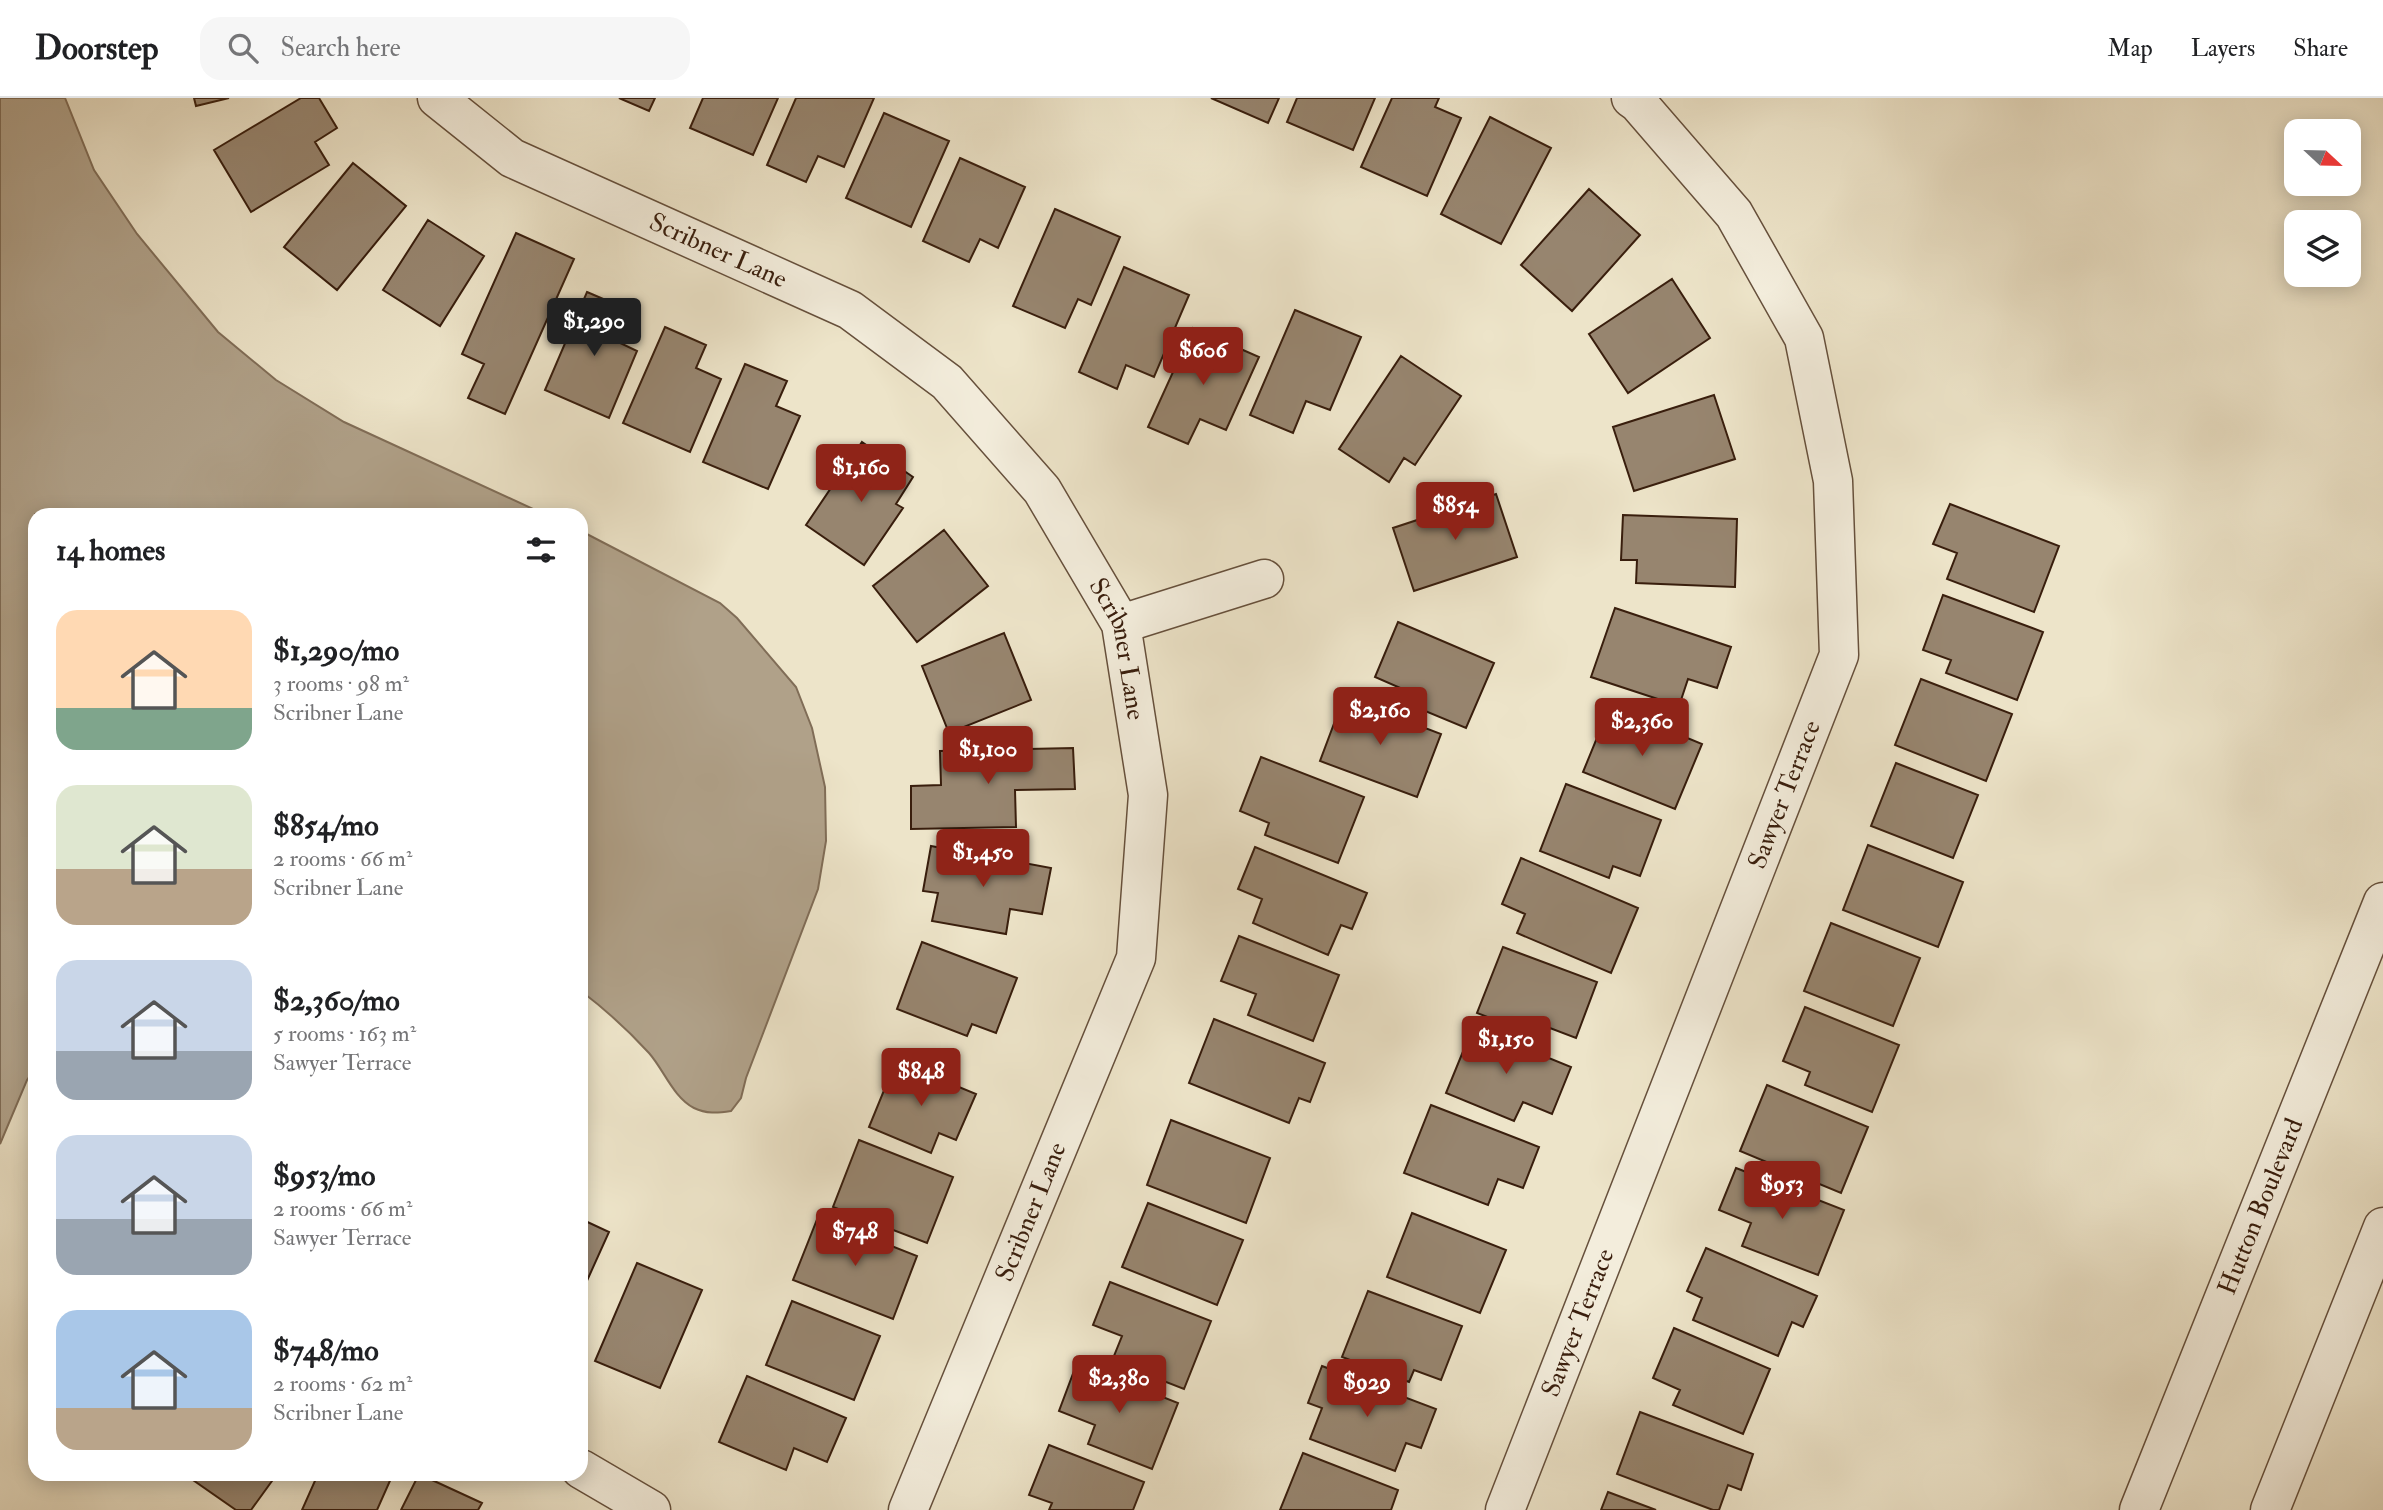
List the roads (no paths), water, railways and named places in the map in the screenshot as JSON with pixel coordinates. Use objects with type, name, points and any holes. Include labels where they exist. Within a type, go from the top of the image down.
[{"type":"street","name":"Scribner Lane","points":[[437,98],[512,159],[850,310],[947,382],[1042,490],[1121,624],[1148,795],[1136,958],[908,1510]]},
{"type":"street","name":"Sawyer Terrace","points":[[1505,1510],[1839,655],[1833,481],[1804,338],[1734,214],[1631,98]]},
{"type":"street","points":[[1121,624],[1264,579]]},
{"type":"street","name":"Hutton Boulevard","points":[[2139,1510],[2383,902]]},
{"type":"street","points":[[2270,1510],[2383,1227]]},
{"type":"street","points":[[588,1473],[651,1510]]}]
